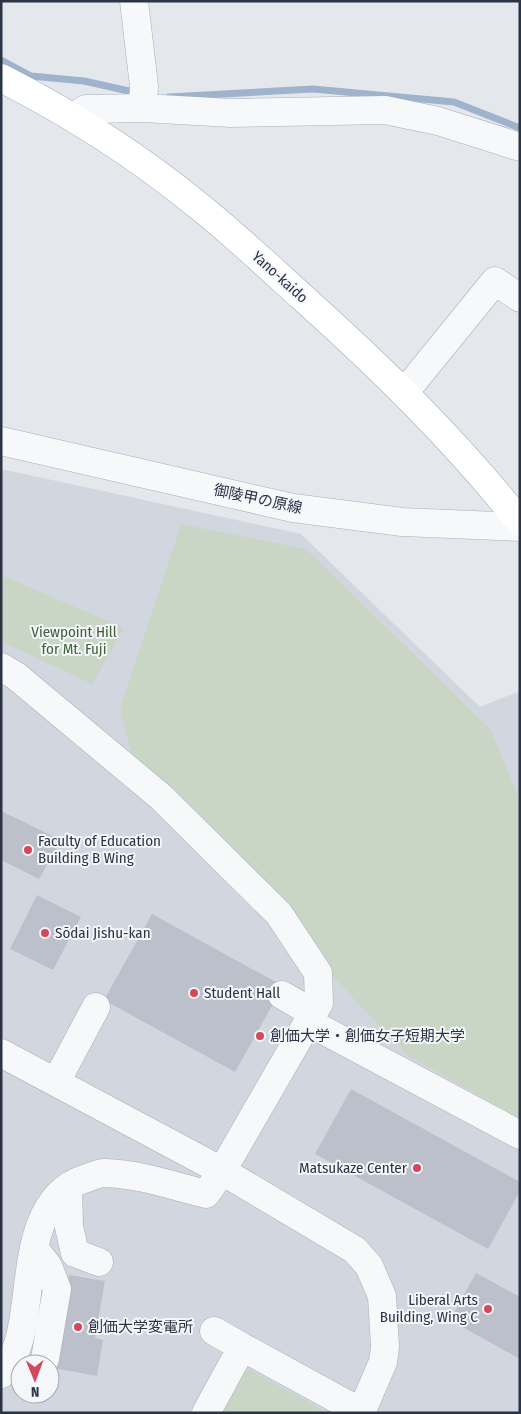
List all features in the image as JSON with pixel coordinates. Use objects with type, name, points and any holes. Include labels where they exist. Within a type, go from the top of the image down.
[{"type":"main road","name":"Yano-kaido","points":[[1,78],[73,117],[143,164],[201,207],[339,330],[404,393],[461,450],[520,522]]},
{"type":"street","points":[[134,1],[144,99]]},
{"type":"street","points":[[73,117],[86,109],[144,99],[231,113],[385,110],[438,121],[520,147]]},
{"type":"street","points":[[404,393],[496,281],[520,298]]},
{"type":"street","name":"御陵甲の原線","points":[[1,441],[292,508],[402,522],[520,527]]},
{"type":"street","points":[[1,667],[16,676],[161,797],[279,914],[318,973],[319,1003],[222,1171],[206,1194],[135,1176],[103,1173],[73,1183],[53,1201],[39,1229],[34,1248],[18,1345],[1,1374]]},
{"type":"street","points":[[282,995],[311,1017],[520,1135]]},
{"type":"street","points":[[56,1082],[96,1007]]},
{"type":"street","points":[[1,1053],[222,1171],[356,1250],[370,1266],[382,1296],[386,1347],[383,1362],[361,1412],[214,1331]]},
{"type":"street","points":[[68,1188],[69,1227],[75,1253],[99,1262]]},
{"type":"street","points":[[34,1248],[48,1266],[57,1289],[46,1354]]},
{"type":"street","points":[[206,1413],[242,1347]]},
{"type":"shaded area","name":"創価大学・創価女子短期大学","points":[[1,469],[301,534],[480,707],[520,691],[520,1413],[1,1413]]},
{"type":"green space","points":[[181,524],[306,549],[490,729],[520,800],[520,1118],[408,1056],[312,955],[140,787],[120,709]]},
{"type":"green space","name":"Viewpoint Hill for Mt. Fuji","points":[[1,575],[124,628],[92,684],[1,641]]},
{"type":"green space","points":[[243,1366],[328,1413],[218,1413]]},
{"type":"building","name":"Faculty of Education Building B Wing","points":[[1,811],[61,840],[39,879],[1,860]]},
{"type":"building","name":"Sōdai Jishu-kan","points":[[37,895],[81,917],[53,970],[10,949]]},
{"type":"building","name":"Student Hall","points":[[152,914],[283,986],[235,1072],[104,1000]]},
{"type":"building","name":"Matsukaze Center","points":[[351,1089],[520,1182],[520,1191],[488,1249],[315,1154]]},
{"type":"building","name":"Liberal Arts Building, Wing C","points":[[476,1273],[520,1297],[520,1359],[450,1320]]},
{"type":"building","name":"創価大学変電所","points":[[69,1275],[105,1281],[95,1338],[103,1340],[97,1376],[60,1369],[60,1354],[55,1354]]},
{"type":"waterway","points":[[1,60],[31,76],[84,81],[138,93]]},
{"type":"waterway","points":[[169,97],[313,89],[454,102],[520,128]]},
{"type":"place","name":"Faculty of Education Building B Wing","points":[[28,850]]},
{"type":"place","name":"Sōdai Jishu-kan","points":[[45,933]]},
{"type":"place","name":"Student Hall","points":[[194,993]]},
{"type":"place","name":"創価大学・創価女子短期大学","points":[[260,1036]]},
{"type":"place","name":"Matsukaze Center","points":[[417,1168]]},
{"type":"place","name":"Liberal Arts Building, Wing C","points":[[488,1309]]},
{"type":"place","name":"創価大学変電所","points":[[78,1327]]}]
